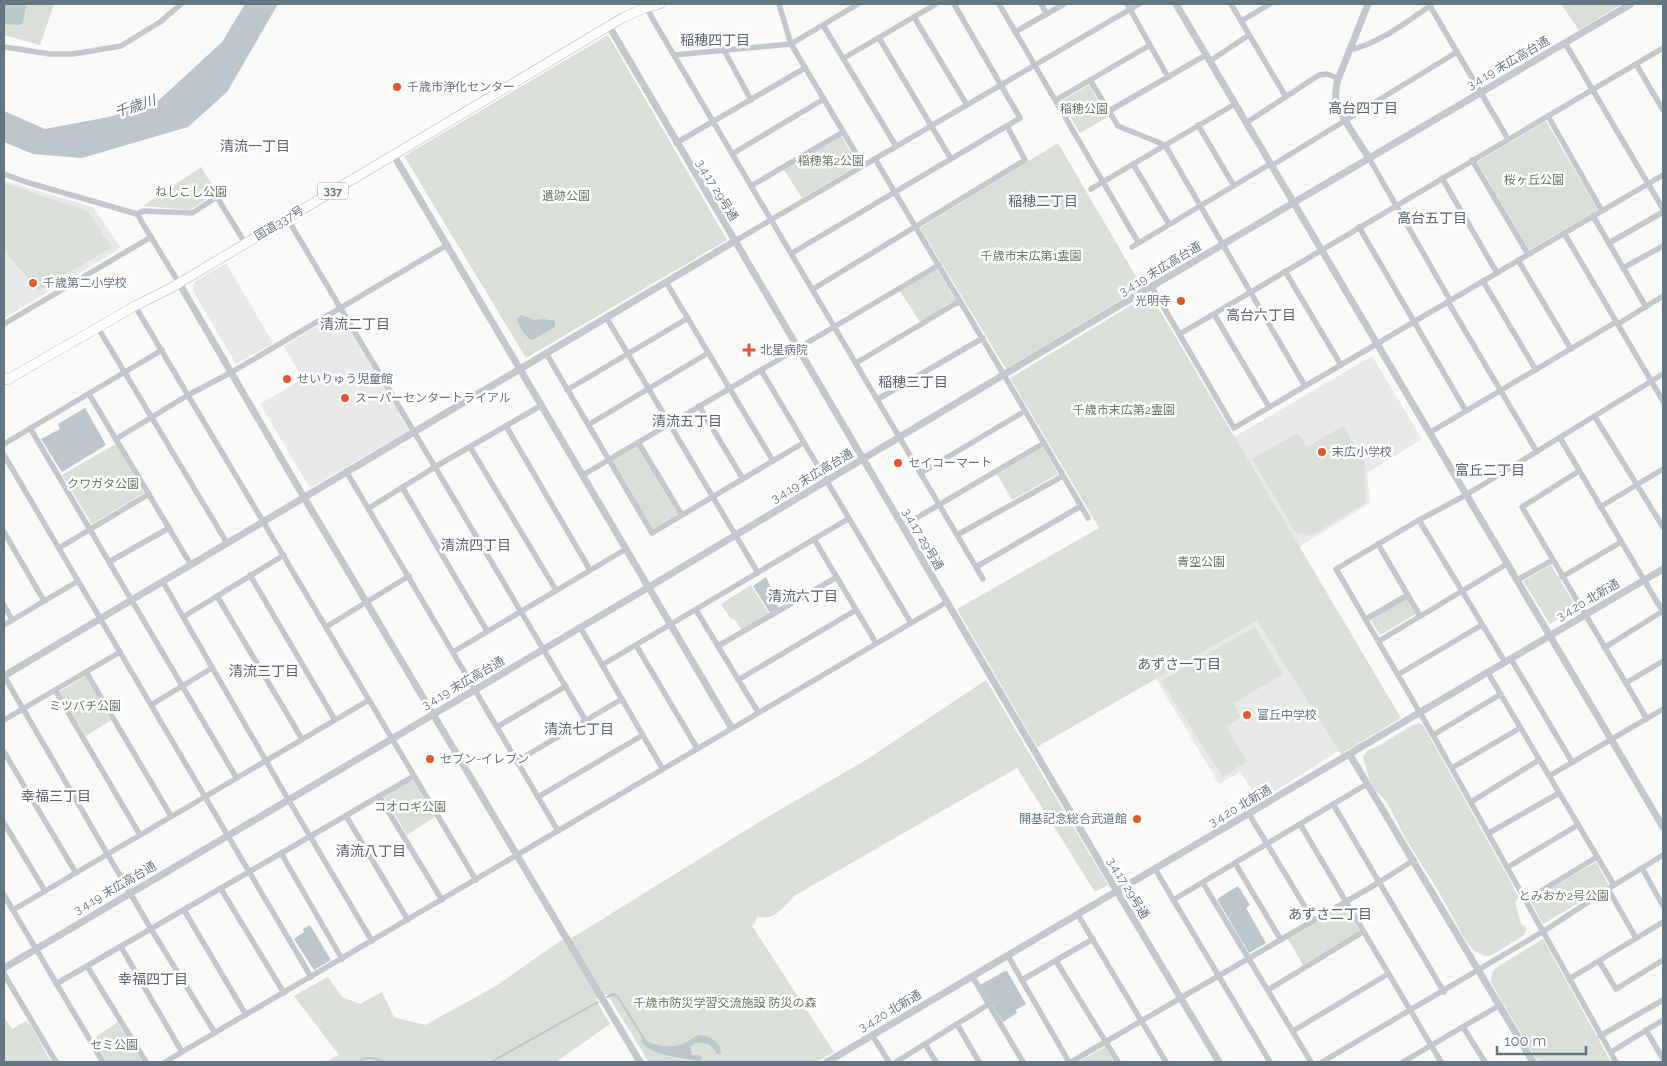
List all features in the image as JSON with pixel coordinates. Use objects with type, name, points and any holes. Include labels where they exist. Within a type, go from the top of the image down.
[{"type":"highway","name":"国道337号","points":[[5,380],[179,283],[624,17],[660,4]]},
{"type":"street","points":[[4,47],[50,54],[73,54],[122,46],[160,22],[181,4]]},
{"type":"street","points":[[779,4],[791,44],[863,165]]},
{"type":"street","points":[[674,55],[791,44],[858,4]]},
{"type":"street","points":[[844,58],[936,4]]},
{"type":"street","points":[[792,253],[1020,118],[954,4]]},
{"type":"street","points":[[998,4],[1138,242]]},
{"type":"street","points":[[1041,4],[1047,14]]},
{"type":"street","points":[[1016,32],[1064,4]]},
{"type":"street","points":[[215,1033],[151,929],[4,676],[227,544],[303,496],[1035,65],[1129,6],[1139,4]]},
{"type":"street","points":[[1176,4],[1663,827]]},
{"type":"street","points":[[1231,4],[1286,97]]},
{"type":"street","points":[[1241,21],[1270,4]]},
{"type":"street","points":[[1368,4],[1338,78],[1336,103],[1537,452]]},
{"type":"street","name":"3.4.19 末広高台通","points":[[4,968],[649,587],[1222,244],[1631,4]]},
{"type":"street","points":[[1349,50],[1360,48],[1375,40],[1431,5],[1508,139]]},
{"type":"street","points":[[1129,6],[1168,77]]},
{"type":"street","points":[[648,7],[713,122],[983,579]]},
{"type":"street","points":[[914,16],[966,105]]},
{"type":"street","points":[[823,25],[896,146]]},
{"type":"street","name":"3.4.17 29号通","points":[[609,26],[676,144],[1219,1062]]},
{"type":"street","points":[[1109,111],[1168,77],[1208,58],[1249,35]]},
{"type":"street","points":[[879,38],[951,159]]},
{"type":"street","points":[[1565,43],[1663,210],[1609,243]]},
{"type":"street","points":[[1056,100],[1150,44]]},
{"type":"street","points":[[1180,334],[1663,48]]},
{"type":"street","points":[[724,50],[751,100]]},
{"type":"street","points":[[1132,247],[1200,205],[1346,121],[1457,52]]},
{"type":"street","points":[[1636,64],[1663,110]]},
{"type":"street","points":[[676,144],[805,68]]},
{"type":"street","points":[[1246,123],[1319,75],[1327,74],[1338,78]]},
{"type":"street","points":[[1090,80],[1118,126],[1165,145],[1305,386]]},
{"type":"street","points":[[732,154],[824,99]]},
{"type":"street","points":[[1091,189],[1235,104]]},
{"type":"street","points":[[1548,116],[1602,211]]},
{"type":"street","points":[[1198,125],[1234,186]]},
{"type":"street","points":[[813,289],[1026,160],[1007,126]]},
{"type":"street","points":[[752,186],[843,132]]},
{"type":"street","points":[[393,154],[731,727]]},
{"type":"street","points":[[874,159],[939,265],[1088,518]]},
{"type":"street","points":[[1472,160],[1528,254]]},
{"type":"street","points":[[1133,164],[1169,224]]},
{"type":"street","points":[[4,174],[137,214],[516,856],[640,1062]]},
{"type":"street","points":[[1152,287],[1234,428],[1663,175]]},
{"type":"street","points":[[1442,178],[1497,272]]},
{"type":"street","points":[[137,214],[143,211],[192,213],[217,197],[245,243]]},
{"type":"street","points":[[1593,216],[1646,306]]},
{"type":"street","points":[[287,218],[522,610],[586,721]]},
{"type":"street","points":[[1359,227],[1466,411]]},
{"type":"street","points":[[1564,233],[1663,401]]},
{"type":"street","points":[[4,324],[151,237]]},
{"type":"street","points":[[116,439],[188,395],[232,372],[447,245]]},
{"type":"street","points":[[1623,268],[1663,246]]},
{"type":"street","points":[[1518,260],[1571,349]]},
{"type":"street","points":[[583,475],[939,265]]},
{"type":"street","points":[[1286,271],[1341,365]]},
{"type":"street","points":[[1483,281],[1536,370]]},
{"type":"street","points":[[666,282],[773,461]]},
{"type":"street","points":[[1429,433],[1663,296]]},
{"type":"street","points":[[856,363],[960,301]]},
{"type":"street","points":[[135,306],[476,880]]},
{"type":"street","points":[[1214,314],[1269,407]]},
{"type":"street","points":[[606,317],[758,573]]},
{"type":"street","points":[[567,390],[688,318]]},
{"type":"street","points":[[98,328],[227,544]]},
{"type":"street","points":[[878,399],[982,338]]},
{"type":"street","points":[[4,444],[162,350]]},
{"type":"street","points":[[546,353],[652,533],[803,443]]},
{"type":"street","points":[[588,425],[708,353]]},
{"type":"street","points":[[761,370],[825,481],[911,623]]},
{"type":"street","points":[[1616,1062],[1452,768],[1336,569],[1419,520],[1466,495],[1663,374]]},
{"type":"street","points":[[89,394],[191,565]]},
{"type":"street","points":[[369,508],[542,405]]},
{"type":"street","points":[[699,406],[743,479]]},
{"type":"street","points":[[921,473],[1025,411]]},
{"type":"street","points":[[1595,417],[1663,527]]},
{"type":"street","points":[[506,426],[590,570]]},
{"type":"street","points":[[30,428],[236,777]]},
{"type":"street","points":[[1560,438],[1663,612],[1604,648]]},
{"type":"street","points":[[638,442],[682,515]]},
{"type":"street","points":[[903,526],[1044,443]]},
{"type":"street","points":[[470,447],[556,590]]},
{"type":"street","points":[[4,455],[311,977]]},
{"type":"street","points":[[1600,507],[1663,469]]},
{"type":"street","points":[[346,471],[558,831]]},
{"type":"street","points":[[1579,471],[1522,507],[1647,719]]},
{"type":"street","points":[[957,535],[1063,476]]},
{"type":"street","points":[[402,487],[487,631]]},
{"type":"street","points":[[58,548],[149,494]]},
{"type":"street","points":[[976,567],[1081,506]]},
{"type":"street","points":[[602,665],[848,519]]},
{"type":"street","points":[[1419,520],[1482,625],[1508,661],[1572,762]]},
{"type":"street","points":[[109,562],[168,528]]},
{"type":"street","points":[[4,532],[44,601]]},
{"type":"street","points":[[814,540],[876,643]]},
{"type":"street","points":[[1562,577],[1621,542]]},
{"type":"street","points":[[1378,544],[1420,616]]},
{"type":"street","points":[[453,652],[626,549]]},
{"type":"street","points":[[183,617],[284,555]]},
{"type":"street","points":[[1517,580],[1553,560]]},
{"type":"street","points":[[1379,641],[1507,564]]},
{"type":"street","name":"3.4.20 北新通","points":[[827,1062],[1663,569]]},
{"type":"street","points":[[250,575],[335,720]]},
{"type":"street","points":[[326,627],[409,576]]},
{"type":"street","points":[[718,646],[837,577]]},
{"type":"street","points":[[4,625],[78,581]]},
{"type":"street","points":[[163,582],[372,941]]},
{"type":"street","points":[[1366,619],[1408,595]]},
{"type":"street","points":[[216,596],[302,739]]},
{"type":"street","points":[[165,1062],[476,880],[731,727],[947,602]]},
{"type":"street","points":[[4,606],[12,620]]},
{"type":"street","points":[[696,610],[758,712]]},
{"type":"street","points":[[738,680],[856,610]]},
{"type":"street","points":[[1398,674],[1482,625]]},
{"type":"street","points":[[580,627],[662,768]]},
{"type":"street","points":[[636,645],[696,748]]},
{"type":"street","points":[[4,720],[120,652]]},
{"type":"street","points":[[1626,683],[1663,660]]},
{"type":"street","points":[[151,705],[212,668]]},
{"type":"street","points":[[86,672],[171,816]]},
{"type":"street","points":[[1488,673],[1614,885]]},
{"type":"street","points":[[497,727],[566,686]]},
{"type":"street","points":[[55,690],[140,835]]},
{"type":"street","points":[[1433,735],[1500,694]]},
{"type":"street","points":[[517,761],[622,699]]},
{"type":"street","points":[[13,910],[369,700]]},
{"type":"street","points":[[1549,776],[1663,709]]},
{"type":"street","points":[[1452,768],[1520,728]]},
{"type":"street","points":[[538,797],[643,736]]},
{"type":"street","points":[[4,752],[76,873]]},
{"type":"street","points":[[1350,755],[1533,1062]]},
{"type":"street","points":[[1471,802],[1540,760]]},
{"type":"street","points":[[56,984],[414,776]]},
{"type":"street","points":[[1173,900],[1368,784]]},
{"type":"street","points":[[1489,834],[1559,793]]},
{"type":"street","points":[[379,796],[442,900]]},
{"type":"street","points":[[1333,804],[1444,992]]},
{"type":"street","points":[[1248,814],[1313,920]]},
{"type":"street","points":[[346,816],[408,920]]},
{"type":"street","points":[[4,823],[45,891]]},
{"type":"street","points":[[1300,824],[1441,1062]]},
{"type":"street","points":[[1508,867],[1578,825]]},
{"type":"street","points":[[281,854],[342,959]]},
{"type":"street","points":[[1322,1062],[1444,992],[1663,855]]},
{"type":"street","points":[[1526,900],[1597,857]]},
{"type":"street","points":[[1008,956],[1070,1062],[1281,940],[1414,860]]},
{"type":"street","points":[[1235,863],[1281,940]]},
{"type":"street","points":[[1642,868],[1663,906]]},
{"type":"street","points":[[1155,869],[1270,1062]]},
{"type":"street","points":[[1203,883],[1312,1062]]},
{"type":"street","points":[[221,889],[284,993]]},
{"type":"street","points":[[1608,889],[1636,938]]},
{"type":"street","points":[[4,895],[103,1062]]},
{"type":"street","points":[[184,910],[246,1015]]},
{"type":"street","points":[[1078,915],[1166,1062]]},
{"type":"street","points":[[1569,979],[1636,938],[1663,924]]},
{"type":"street","points":[[1268,990],[1363,932]]},
{"type":"street","points":[[1022,980],[1093,939]]},
{"type":"street","points":[[121,947],[182,1052]]},
{"type":"street","points":[[1056,960],[1118,1062]]},
{"type":"street","points":[[1599,960],[1616,989],[1663,960]]},
{"type":"street","points":[[87,966],[146,1062]]},
{"type":"street","points":[[4,974],[56,1062]]},
{"type":"street","points":[[1293,1031],[1388,974]]},
{"type":"street","points":[[972,976],[1023,1062]]},
{"type":"street","points":[[1600,1036],[1663,1000]]},
{"type":"street","points":[[896,1062],[989,1004]]},
{"type":"street","points":[[1404,1062],[1500,1005]]},
{"type":"street","points":[[1611,1052],[1663,1020]]},
{"type":"street","points":[[957,1024],[980,1062]]},
{"type":"street","points":[[1463,1027],[1485,1062]]},
{"type":"street","points":[[1646,1030],[1663,1059]]},
{"type":"street","points":[[872,1035],[889,1062]]},
{"type":"street","points":[[925,1044],[936,1062]]},
{"type":"shaded area","points":[[4,4],[26,4],[23,22],[20,25],[4,24]]},
{"type":"shaded area","points":[[245,4],[278,4],[227,92],[188,127],[82,158],[33,154],[4,142],[4,111],[45,129],[109,117],[158,101],[222,42]]},
{"type":"shaded area","name":"千歳第二小学校","points":[[4,181],[93,207],[121,248],[4,318]]},
{"type":"shaded area","points":[[226,263],[273,343],[236,364],[193,291],[194,283],[197,280]]},
{"type":"shaded area","points":[[337,314],[342,315],[410,430],[310,488],[260,404],[299,381],[301,383],[304,381],[284,346]]},
{"type":"shaded area","points":[[521,315],[534,320],[555,321],[555,327],[531,340],[517,320]]},
{"type":"shaded area","name":"末広小学校","points":[[1372,356],[1422,439],[1367,473],[1370,503],[1299,547],[1234,437]]},
{"type":"shaded area","points":[[85,408],[106,445],[62,472],[41,439],[60,429],[58,424]]},
{"type":"shaded area","points":[[766,577],[773,592],[771,594],[779,608],[770,613],[753,586]]},
{"type":"shaded area","name":"富丘中学校","points":[[1257,621],[1339,751],[1259,801],[1240,772],[1219,784],[1156,679]]},
{"type":"shaded area","points":[[1238,886],[1250,905],[1246,908],[1266,943],[1249,953],[1217,899]]},
{"type":"shaded area","points":[[310,925],[331,960],[314,970],[294,939],[304,932],[303,929]]},
{"type":"shaded area","points":[[1007,971],[1026,1004],[1016,1010],[1017,1013],[1003,1022],[980,985]]},
{"type":"shaded area","points":[[700,1035],[711,1038],[716,1042],[720,1047],[720,1054],[717,1054],[708,1044],[695,1043],[690,1047],[692,1055],[702,1057],[700,1061],[659,1053],[645,1046],[641,1041],[642,1039],[660,1046],[675,1046]]},
{"type":"green space","points":[[4,4],[54,4],[40,45],[4,35]]},
{"type":"green space","points":[[1561,4],[1622,4],[1579,30]]},
{"type":"green space","name":"遺跡公園","points":[[608,35],[727,240],[526,358],[404,156]]},
{"type":"green space","name":"稲穂公園","points":[[1089,85],[1108,117],[1080,133],[1061,101]]},
{"type":"green space","name":"桜ヶ丘公園","points":[[1546,121],[1598,210],[1529,250],[1477,162]]},
{"type":"green space","name":"稲穂第2公園","points":[[841,135],[858,165],[802,198],[784,170]]},
{"type":"green space","name":"千歳市末広第1霊園","points":[[1058,143],[1142,287],[1006,369],[920,228]]},
{"type":"green space","name":"ねしこし公園","points":[[201,167],[217,192],[190,210],[143,206]]},
{"type":"green space","name":"千歳第二小学校","points":[[4,183],[87,211],[112,247],[38,291],[4,250]]},
{"type":"green space","points":[[937,269],[956,301],[920,322],[900,291]]},
{"type":"green space","name":"青空公園","points":[[1150,294],[1401,718],[1341,754],[1257,621],[1037,747],[957,609],[1099,528],[1010,378]]},
{"type":"green space","points":[[1343,426],[1366,465],[1364,467],[1366,503],[1311,536],[1296,533],[1252,459],[1298,433],[1307,447]]},
{"type":"green space","name":"クワガタ公園","points":[[116,444],[144,493],[92,524],[62,475]]},
{"type":"green space","points":[[638,446],[678,514],[653,529],[612,461]]},
{"type":"green space","points":[[1043,447],[1058,474],[1012,500],[997,474]]},
{"type":"green space","points":[[1551,565],[1577,608],[1550,624],[1523,581]]},
{"type":"green space","points":[[751,585],[769,614],[742,630],[734,619],[731,619],[721,604]]},
{"type":"green space","points":[[1407,598],[1416,614],[1380,635],[1370,619]]},
{"type":"green space","points":[[1255,627],[1283,674],[1234,703],[1241,717],[1227,727],[1247,761],[1223,777],[1161,681]]},
{"type":"green space","name":"ミツバチ公園","points":[[85,676],[111,720],[86,736],[59,692]]},
{"type":"green space","name":"千歳市防災学習交流施設 防災の森","points":[[986,680],[1108,885],[1095,892],[1017,768],[794,896],[782,909],[773,915],[763,918],[757,917],[755,924],[752,926],[834,1052],[816,1062],[649,1062],[607,994],[596,1000],[610,1024],[556,1062],[325,1062],[339,1055],[294,996],[328,977],[342,997],[360,1004],[382,992],[394,1017],[425,1025],[496,986],[560,941],[575,936],[764,819],[866,760]]},
{"type":"green space","points":[[1419,723],[1423,725],[1519,897],[1515,902],[1521,924],[1527,928],[1524,935],[1492,955],[1485,956],[1473,950],[1466,941],[1439,892],[1405,838],[1387,802],[1375,790],[1369,779],[1363,757],[1368,750]]},
{"type":"green space","name":"コオロギ公園","points":[[413,780],[435,817],[407,835],[384,797]]},
{"type":"green space","name":"とみおか2号公園","points":[[1596,862],[1609,885],[1543,924],[1530,900]]},
{"type":"green space","points":[[1344,906],[1359,930],[1357,934],[1303,965],[1288,939]]},
{"type":"green space","points":[[1543,939],[1611,1062],[1538,1062],[1491,983],[1492,973],[1496,968]]},
{"type":"green space","points":[[4,1017],[12,1029],[26,1021],[31,1026],[51,1062],[4,1062]]},
{"type":"green space","name":"セミ公園","points":[[118,1022],[142,1062],[107,1062],[93,1039]]},
{"type":"green space","points":[[1105,1047],[1114,1062],[1078,1062]]},
{"type":"waterway","points":[[607,997],[614,994],[618,997],[646,1042]]},
{"type":"waterway","points":[[491,1062],[598,1002]]},
{"type":"waterway","points":[[359,1062],[369,1058],[386,1062]]},
{"type":"place","name":"千歳市浄化センター","points":[[397,87]]},
{"type":"place","name":"千歳第二小学校","points":[[33,283]]},
{"type":"place","name":"光明寺","points":[[1181,301]]},
{"type":"place","name":"北星病院","points":[[749,350]]},
{"type":"place","name":"せいりゅう児童館","points":[[287,379]]},
{"type":"place","name":"スーパーセンタートライアル","points":[[345,398]]},
{"type":"place","name":"末広小学校","points":[[1322,452]]},
{"type":"place","name":"セイコーマート","points":[[898,463]]},
{"type":"place","name":"富丘中学校","points":[[1247,715]]},
{"type":"place","name":"セブン-イレブン","points":[[430,759]]},
{"type":"place","name":"開基記念総合武道館","points":[[1137,819]]},
{"type":"district","name":"稲穂四丁目","points":[[715,40]]},
{"type":"district","name":"高台四丁目","points":[[1363,108]]},
{"type":"district","name":"清流一丁目","points":[[255,146]]},
{"type":"district","name":"稲穂二丁目","points":[[1043,201]]},
{"type":"district","name":"高台五丁目","points":[[1432,218]]},
{"type":"district","name":"高台六丁目","points":[[1261,315]]},
{"type":"district","name":"清流二丁目","points":[[355,324]]},
{"type":"district","name":"稲穂三丁目","points":[[913,382]]},
{"type":"district","name":"清流五丁目","points":[[687,421]]},
{"type":"district","name":"富丘二丁目","points":[[1490,470]]},
{"type":"district","name":"清流四丁目","points":[[476,545]]},
{"type":"district","name":"清流六丁目","points":[[803,596]]},
{"type":"district","name":"あずさ一丁目","points":[[1179,664]]},
{"type":"district","name":"清流三丁目","points":[[264,671]]},
{"type":"district","name":"清流七丁目","points":[[579,729]]},
{"type":"district","name":"幸福三丁目","points":[[56,796]]},
{"type":"district","name":"清流八丁目","points":[[371,851]]},
{"type":"district","name":"あずさ二丁目","points":[[1330,914]]},
{"type":"district","name":"幸福四丁目","points":[[153,979]]},
{"type":"water label","name":"千歳川","points":[[135,106]]},
{"type":"park label","name":"千歳市末広第2霊園","points":[[1124,410]]}]
